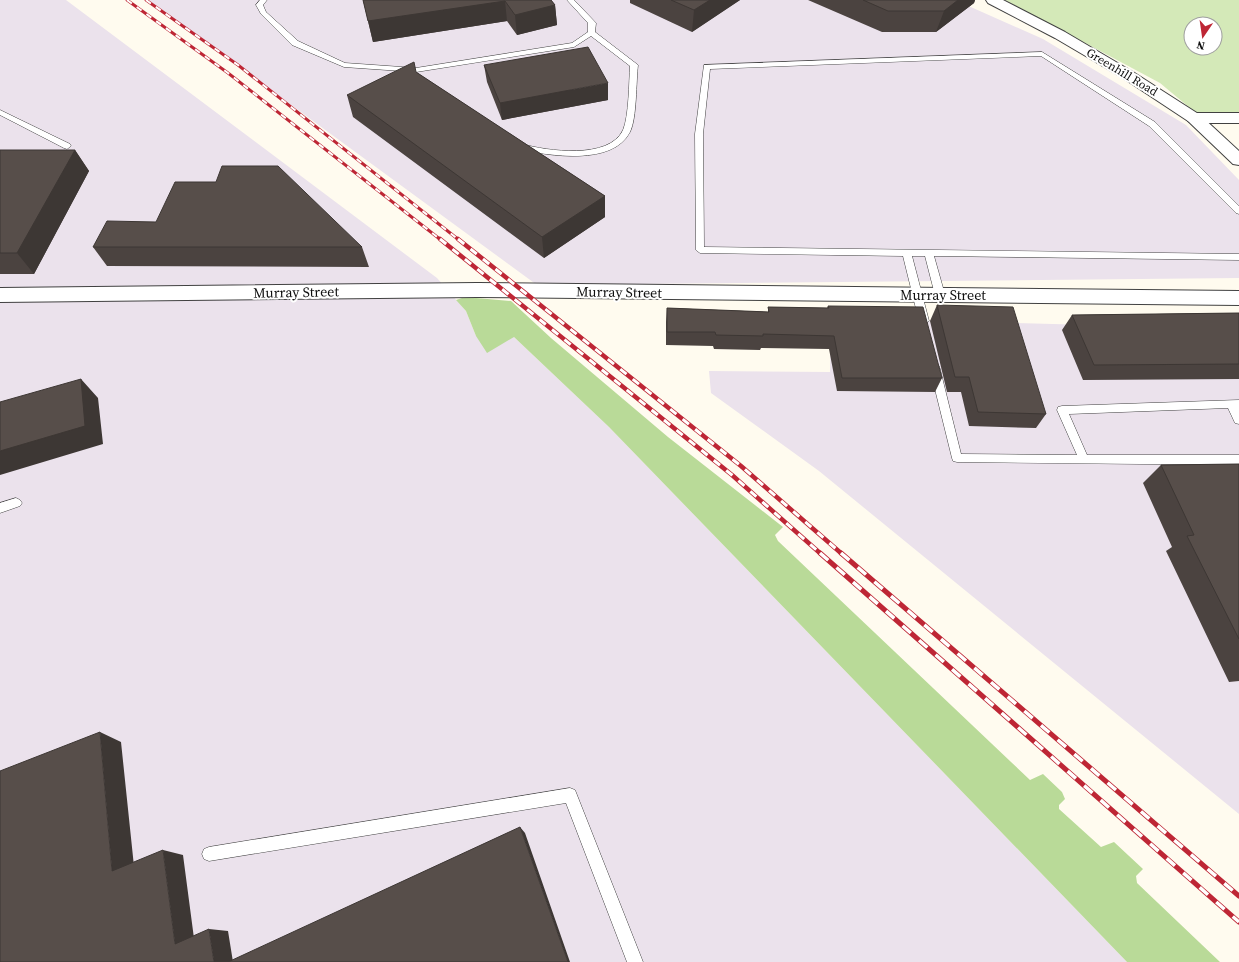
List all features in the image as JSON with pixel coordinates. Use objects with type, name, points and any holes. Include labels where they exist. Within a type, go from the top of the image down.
[{"type":"street","name":"Greenhill Road","points":[[993,0],[1060,35],[1122,71],[1194,118],[1239,160]]},
{"type":"street","points":[[1194,118],[1239,118]]},
{"type":"street","name":"Murray Street","points":[[0,295],[478,290],[1239,298]]},
{"type":"lane","points":[[264,0],[259,5],[262,13],[295,43],[344,65],[419,72],[574,45],[591,32],[592,23],[570,0]]},
{"type":"lane","points":[[513,145],[538,152],[579,153],[604,149],[616,143],[627,132],[634,65],[591,32]]},
{"type":"lane","points":[[1239,211],[1152,124],[1042,54],[707,67],[699,134],[700,250],[1239,257]]},
{"type":"lane","points":[[0,112],[67,146]]},
{"type":"lane","points":[[907,253],[926,330]]},
{"type":"lane","points":[[929,254],[940,295]]},
{"type":"lane","points":[[933,361],[957,458],[1239,460]]},
{"type":"lane","points":[[1084,460],[1062,410],[1235,404],[1239,420]]},
{"type":"lane","points":[[0,508],[16,503]]},
{"type":"lane","points":[[209,854],[570,795],[635,962]]},
{"type":"shaded area","points":[[0,0],[66,0],[437,278],[466,311],[476,336],[514,337],[609,427],[1127,962],[0,962]]},
{"type":"shaded area","points":[[148,0],[955,0],[1043,39],[1186,125],[1239,180],[1239,278],[537,285]]},
{"type":"shaded area","points":[[831,318],[1090,325],[1239,319],[1239,814],[819,471],[711,393],[709,371],[830,372]]},
{"type":"green space","points":[[1005,0],[1239,0],[1239,114],[1196,113],[1160,83]]},
{"type":"green space","points":[[465,297],[511,301],[551,338],[668,437],[783,527],[775,535],[778,541],[1030,780],[1043,774],[1062,792],[1065,799],[1059,805],[1059,809],[1101,847],[1114,842],[1143,869],[1136,876],[1137,883],[1220,962],[1127,962],[609,427],[514,337],[487,353],[476,336],[466,311],[456,300]]},
{"type":"building","points":[[363,0],[551,0],[555,5],[515,15],[505,1],[368,21]]},
{"type":"building","points":[[671,0],[710,0],[694,10]]},
{"type":"building","points":[[863,0],[958,0],[944,11],[888,11]]},
{"type":"building","points":[[588,47],[608,83],[500,103],[484,65]]},
{"type":"building","points":[[414,62],[416,72],[605,196],[542,237],[347,95]]},
{"type":"building","points":[[0,150],[75,150],[17,253],[0,253]]},
{"type":"building","points":[[222,166],[278,166],[362,247],[93,247],[107,221],[156,222],[175,182],[216,182]]},
{"type":"building","points":[[937,305],[1013,307],[1046,414],[978,412],[969,377],[955,377]]},
{"type":"building","points":[[828,306],[923,307],[942,378],[842,378],[834,336],[763,334],[763,336],[716,335],[715,332],[667,332],[667,308],[769,312],[768,307],[829,308]]},
{"type":"building","points":[[1239,313],[1239,364],[1094,365],[1072,315]]},
{"type":"building","points":[[81,379],[85,426],[0,451],[0,402]]},
{"type":"building","points":[[1239,464],[1239,639],[1187,536],[1194,535],[1161,465]]},
{"type":"building","points":[[100,732],[112,871],[163,850],[175,944],[209,929],[214,962],[0,962],[0,771]]},
{"type":"building","points":[[520,827],[568,962],[228,962]]},
{"type":"railway","points":[[127,0],[228,73],[441,240]]},
{"type":"railway","points":[[146,0],[238,65],[459,240]]},
{"type":"railway","points":[[440,239],[732,475],[821,554]]},
{"type":"railway","points":[[458,239],[741,466],[842,554]]},
{"type":"railway","points":[[820,553],[1239,922]]},
{"type":"railway","points":[[841,553],[1239,896]]}]
